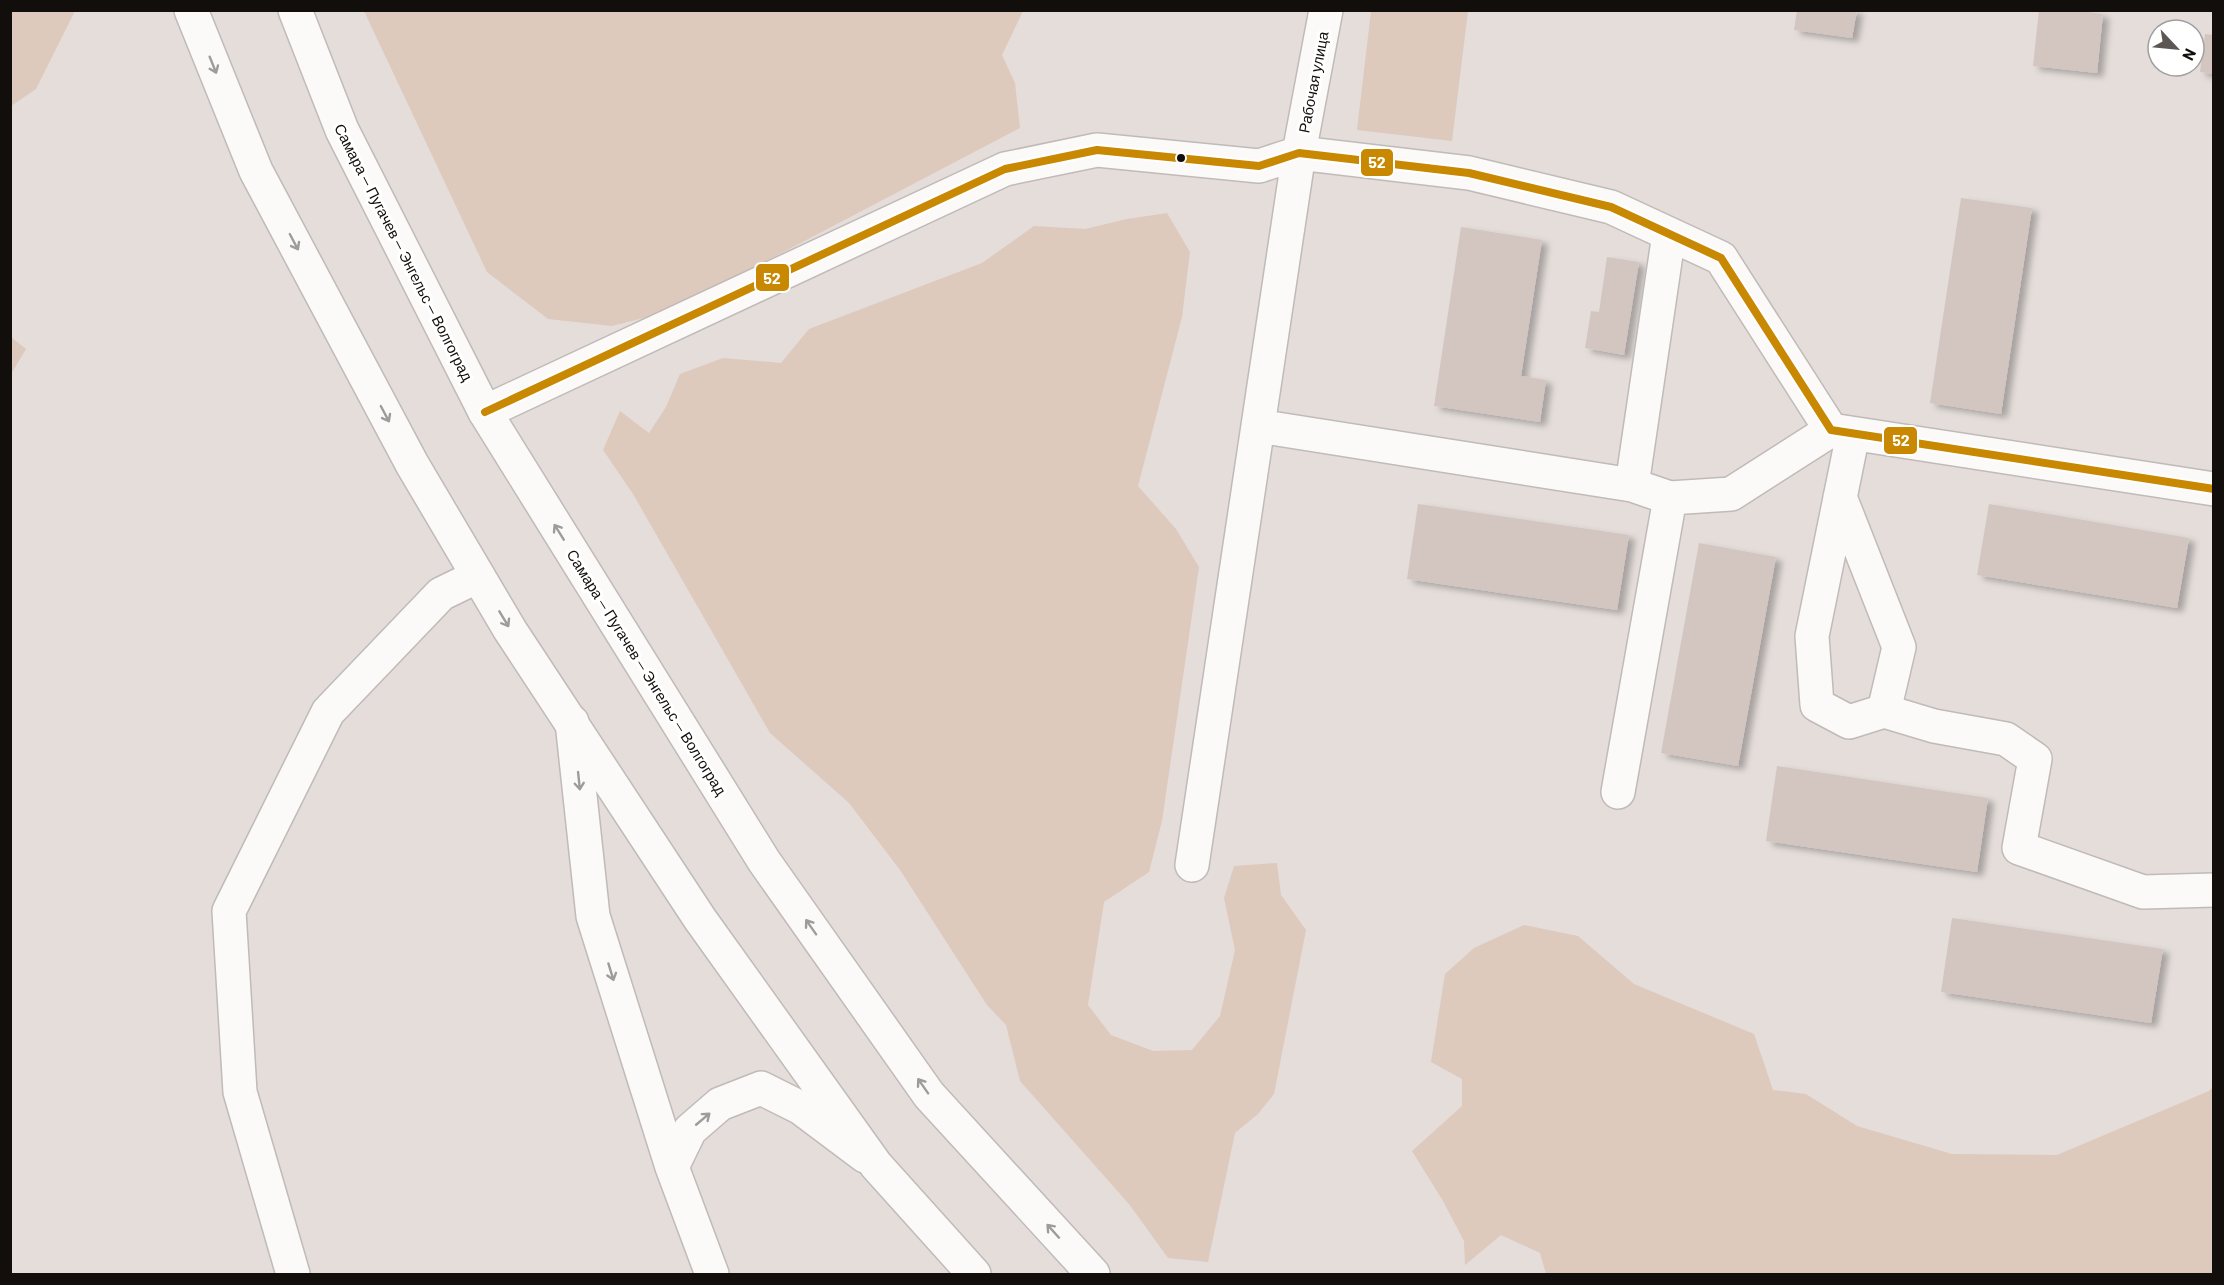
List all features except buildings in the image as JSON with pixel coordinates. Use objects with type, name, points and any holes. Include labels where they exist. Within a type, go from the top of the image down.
[{"type":"main road","points":[[191,10],[256,171],[412,464],[510,630],[699,919],[876,1165],[974,1275]]},
{"type":"main road","name":"Самара — Пугачев — Энгельс — Волгоград","points":[[295,10],[342,130],[485,412],[764,861],[922,1085],[1093,1275]]},
{"type":"main road","name":"Рабочая улица","points":[[1192,865],[1299,153],[1326,10]]},
{"type":"main road","points":[[485,412],[1005,169],[1097,150],[1259,166],[1299,153],[1469,173],[1611,207],[1721,258],[1842,432],[1840,496],[1812,636],[1817,705],[1849,722],[1884,711],[1934,726],[2006,739],[2035,759],[2019,848],[2143,892],[2214,890]]},
{"type":"main road","points":[[1632,485],[1669,234]]},
{"type":"main road","points":[[1258,426],[1632,485],[1670,498],[1731,494],[1842,432],[2214,489]]},
{"type":"main road","points":[[1840,496],[1899,647],[1884,711]]},
{"type":"main road","points":[[1618,792],[1670,498]]},
{"type":"main road","points":[[293,1275],[240,1092],[229,911],[328,712],[441,594],[478,576]]},
{"type":"main road","points":[[572,722],[593,916],[672,1167],[712,1275]]},
{"type":"main road","points":[[672,1167],[690,1130],[720,1104],[761,1088],[801,1107],[876,1165]]},
{"type":"shaded area","points":[[11,10],[75,11],[36,89],[11,106]]},
{"type":"shaded area","points":[[364,11],[1023,11],[1002,55],[1015,83],[1020,128],[671,311],[612,326],[548,319],[487,272]]},
{"type":"shaded area","points":[[1371,11],[1468,11],[1452,141],[1357,130]]},
{"type":"shaded area","points":[[1167,213],[1190,252],[1182,317],[1138,486],[1176,529],[1199,567],[1162,821],[1149,872],[1104,902],[1088,1005],[1111,1035],[1153,1051],[1192,1050],[1220,1016],[1235,950],[1224,898],[1234,866],[1277,863],[1281,895],[1306,930],[1274,1094],[1258,1114],[1235,1133],[1208,1262],[1168,1258],[1129,1204],[1020,1081],[1006,1025],[987,1005],[900,870],[849,803],[770,733],[633,494],[603,450],[620,411],[649,433],[666,407],[680,374],[723,358],[781,363],[809,329],[982,263],[1034,226],[1085,229]]},
{"type":"shaded area","points":[[11,337],[26,349],[11,374]]},
{"type":"shaded area","points":[[1524,925],[1578,936],[1634,984],[1754,1034],[1773,1090],[1806,1094],[1857,1126],[1952,1154],[2057,1155],[2209,1091],[2213,1087],[2213,1274],[1546,1274],[1540,1253],[1501,1235],[1465,1265],[1464,1241],[1443,1201],[1412,1151],[1462,1106],[1462,1079],[1431,1062],[1445,974],[1474,948]]},
{"type":"transit line","name":"52","points":[[485,412],[1005,169],[1097,150],[1259,166],[1299,153],[1469,173],[1611,207],[1721,258],[1831,430],[2214,489]]}]
